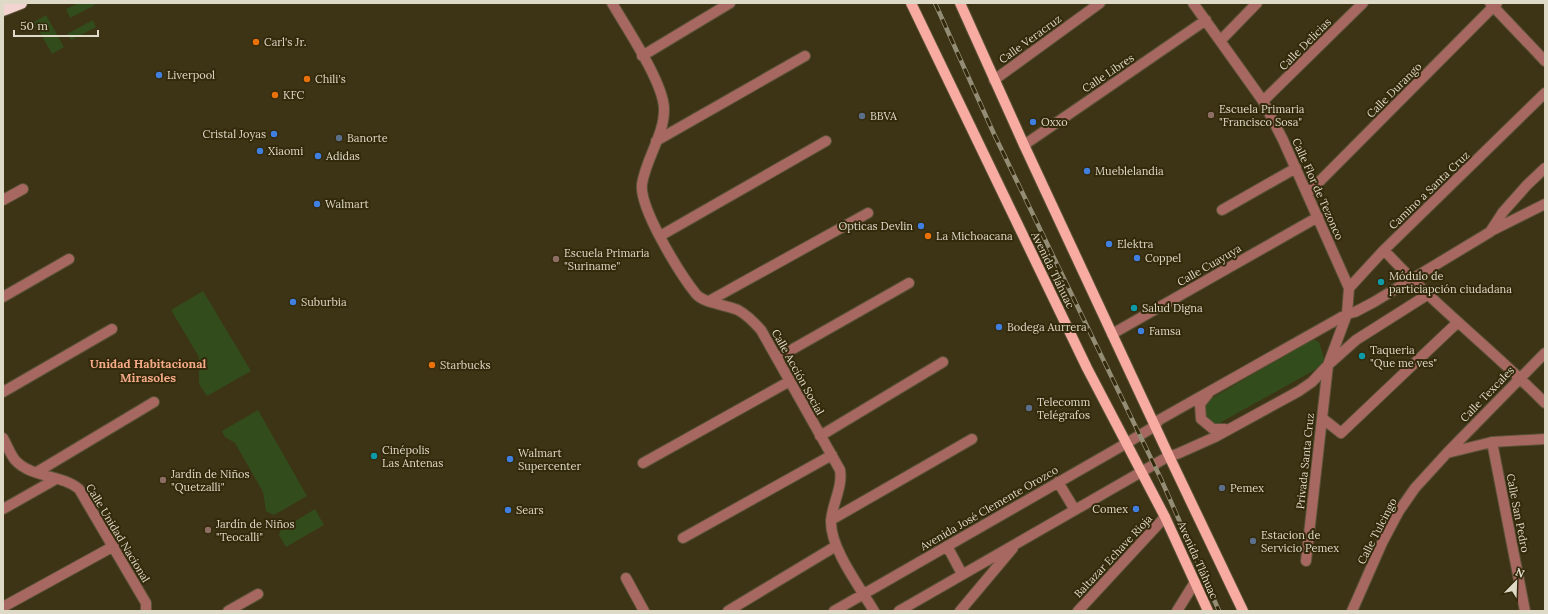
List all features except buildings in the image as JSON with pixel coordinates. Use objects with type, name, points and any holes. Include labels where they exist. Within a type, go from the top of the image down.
[{"type":"highway","points":[[3,10],[21,3]]},
{"type":"main road","name":"Avenida Tláhuac","points":[[911,3],[1088,368],[1165,517],[1208,611]]},
{"type":"main road","name":"Avenida Tláhuac","points":[[960,3],[994,80],[1168,456],[1243,611]]},
{"type":"street","name":"Calle Acción Social","points":[[612,3],[659,89],[664,108],[662,125],[642,184],[643,199],[649,214],[660,236],[697,295],[709,301],[737,309],[747,315],[761,330],[832,455],[840,470],[841,478],[831,520],[831,531],[836,546],[874,611]]},
{"type":"street","points":[[642,56],[730,3]]},
{"type":"street","name":"Calle Veracruz","points":[[994,80],[1100,3]]},
{"type":"street","name":"Calle Flor de Tezonco","points":[[1193,3],[1221,40],[1263,101],[1308,193],[1349,288]]},
{"type":"street","points":[[1221,40],[1257,3]]},
{"type":"street","name":"Calle Delicias","points":[[1263,101],[1363,3]]},
{"type":"street","points":[[1494,4],[1544,56]]},
{"type":"street","name":"Calle Durango","points":[[1308,193],[1494,4]]},
{"type":"street","name":"Calle Libres","points":[[1024,145],[1206,20]]},
{"type":"street","points":[[656,141],[805,56]]},
{"type":"street","name":"Camino a Santa Cruz","points":[[1349,288],[1384,250],[1545,93]]},
{"type":"street","points":[[660,236],[826,141]]},
{"type":"street","points":[[1222,210],[1296,168]]},
{"type":"street","points":[[1490,232],[1522,191],[1545,168]]},
{"type":"street","points":[[3,200],[23,189]]},
{"type":"street","points":[[1155,426],[1159,420],[1347,314],[1362,308],[1490,232],[1545,204]]},
{"type":"street","points":[[709,301],[868,213]]},
{"type":"street","name":"Calle Cuayuya","points":[[1112,334],[1318,217]]},
{"type":"street","points":[[1384,250],[1411,280],[1520,378],[1545,403]]},
{"type":"street","points":[[3,297],[69,259]]},
{"type":"street","points":[[777,358],[909,283]]},
{"type":"street","points":[[1328,365],[1347,314],[1349,288]]},
{"type":"street","points":[[899,611],[1168,456],[1177,454],[1215,437],[1227,428],[1308,385],[1328,365],[1368,331],[1427,295]]},
{"type":"street","points":[[1322,418],[1341,433],[1458,322]]},
{"type":"street","points":[[3,392],[112,330]]},
{"type":"street","name":"Calle Texcales","points":[[1447,453],[1545,353]]},
{"type":"street","points":[[820,436],[943,362]]},
{"type":"street","name":"Privada Santa Cruz","points":[[1306,561],[1328,365]]},
{"type":"street","points":[[643,462],[790,381]]},
{"type":"street","points":[[1211,392],[1200,404],[1201,419],[1212,429],[1227,428]]},
{"type":"street","points":[[37,472],[154,402]]},
{"type":"street","name":"Avenida José Clemente Orozco","points":[[834,611],[1155,426]]},
{"type":"street","name":"Calle Unidad Nacional","points":[[3,438],[14,459],[24,468],[56,479],[71,482],[79,489],[114,546],[146,603],[146,611]]},
{"type":"street","points":[[831,520],[972,439]]},
{"type":"street","points":[[1447,453],[1492,442],[1545,439]]},
{"type":"street","name":"Calle San Pedro","points":[[1492,442],[1525,611]]},
{"type":"street","name":"Calle Tulcingo","points":[[1352,611],[1382,543],[1399,511],[1415,488],[1447,453]]},
{"type":"street","points":[[683,538],[832,455]]},
{"type":"street","points":[[3,508],[56,479]]},
{"type":"street","points":[[1058,482],[1075,510]]},
{"type":"street","name":"Baltazar Echave Rioja","points":[[1078,611],[1165,517]]},
{"type":"street","points":[[960,611],[1018,542]]},
{"type":"street","points":[[3,607],[114,546]]},
{"type":"street","points":[[728,611],[836,546]]},
{"type":"street","points":[[947,546],[962,574]]},
{"type":"street","points":[[626,578],[644,611]]},
{"type":"street","points":[[1176,611],[1195,582]]},
{"type":"street","points":[[228,611],[258,594]]},
{"type":"green space","points":[[79,3],[94,3],[95,5],[70,18],[66,9]]},
{"type":"green space","points":[[46,15],[64,47],[52,54],[34,22]]},
{"type":"green space","points":[[93,20],[96,27],[71,40],[67,34]]},
{"type":"green space","points":[[203,291],[251,371],[207,396],[199,384],[199,357],[171,310]]},
{"type":"green space","points":[[1313,339],[1319,342],[1324,359],[1320,367],[1216,425],[1206,421],[1204,403]]},
{"type":"green space","points":[[258,410],[307,496],[274,515],[266,511],[263,492],[235,443],[225,437],[222,431]]},
{"type":"green space","points":[[315,509],[324,525],[286,547],[279,535],[281,530]]},
{"type":"railway","points":[[935,3],[994,134],[1161,479],[1219,611]]},
{"type":"place","name":"Carl's Jr.","points":[[256,42]]},
{"type":"place","name":"Liverpool","points":[[159,75]]},
{"type":"place","name":"Chili's","points":[[307,79]]},
{"type":"place","name":"KFC","points":[[275,95]]},
{"type":"place","name":"Escuela Primaria \"Francisco Sosa\"","points":[[1211,115]]},
{"type":"place","name":"BBVA","points":[[862,116]]},
{"type":"place","name":"Oxxo","points":[[1033,122]]},
{"type":"place","name":"Cristal Joyas","points":[[274,134]]},
{"type":"place","name":"Banorte","points":[[339,138]]},
{"type":"place","name":"Xiaomi","points":[[260,151]]},
{"type":"place","name":"Adidas","points":[[318,156]]},
{"type":"place","name":"Mueblelandia","points":[[1087,171]]},
{"type":"place","name":"Walmart","points":[[317,204]]},
{"type":"place","name":"Opticas Devlin","points":[[921,226]]},
{"type":"place","name":"La Michoacana","points":[[928,236]]},
{"type":"place","name":"Elektra","points":[[1109,244]]},
{"type":"place","name":"Coppel","points":[[1137,258]]},
{"type":"place","name":"Escuela Primaria \"Suriname\"","points":[[556,259]]},
{"type":"place","name":"Módulo de particiapción ciudadana","points":[[1381,282]]},
{"type":"place","name":"Suburbia","points":[[293,302]]},
{"type":"place","name":"Salud Digna","points":[[1134,308]]},
{"type":"place","name":"Bodega Aurrera","points":[[999,327]]},
{"type":"place","name":"Famsa","points":[[1141,331]]},
{"type":"place","name":"Taqueria \"Que me ves\"","points":[[1362,356]]},
{"type":"place","name":"Starbucks","points":[[432,365]]},
{"type":"place","name":"Telecomm Telégrafos","points":[[1029,408]]},
{"type":"place","name":"Cinépolis Las Antenas","points":[[374,456]]},
{"type":"place","name":"Walmart Supercenter","points":[[510,459]]},
{"type":"place","name":"Jardín de Niños \"Quetzalli\"","points":[[163,480]]},
{"type":"place","name":"Pemex","points":[[1222,488]]},
{"type":"place","name":"Comex","points":[[1136,509]]},
{"type":"place","name":"Sears","points":[[508,510]]},
{"type":"place","name":"Jardín de Niños \"Teocalli\"","points":[[208,530]]},
{"type":"place","name":"Estacion de Servicio Pemex","points":[[1253,541]]},
{"type":"district","name":"Unidad Habitacional Mirasoles","points":[[148,370]]}]
